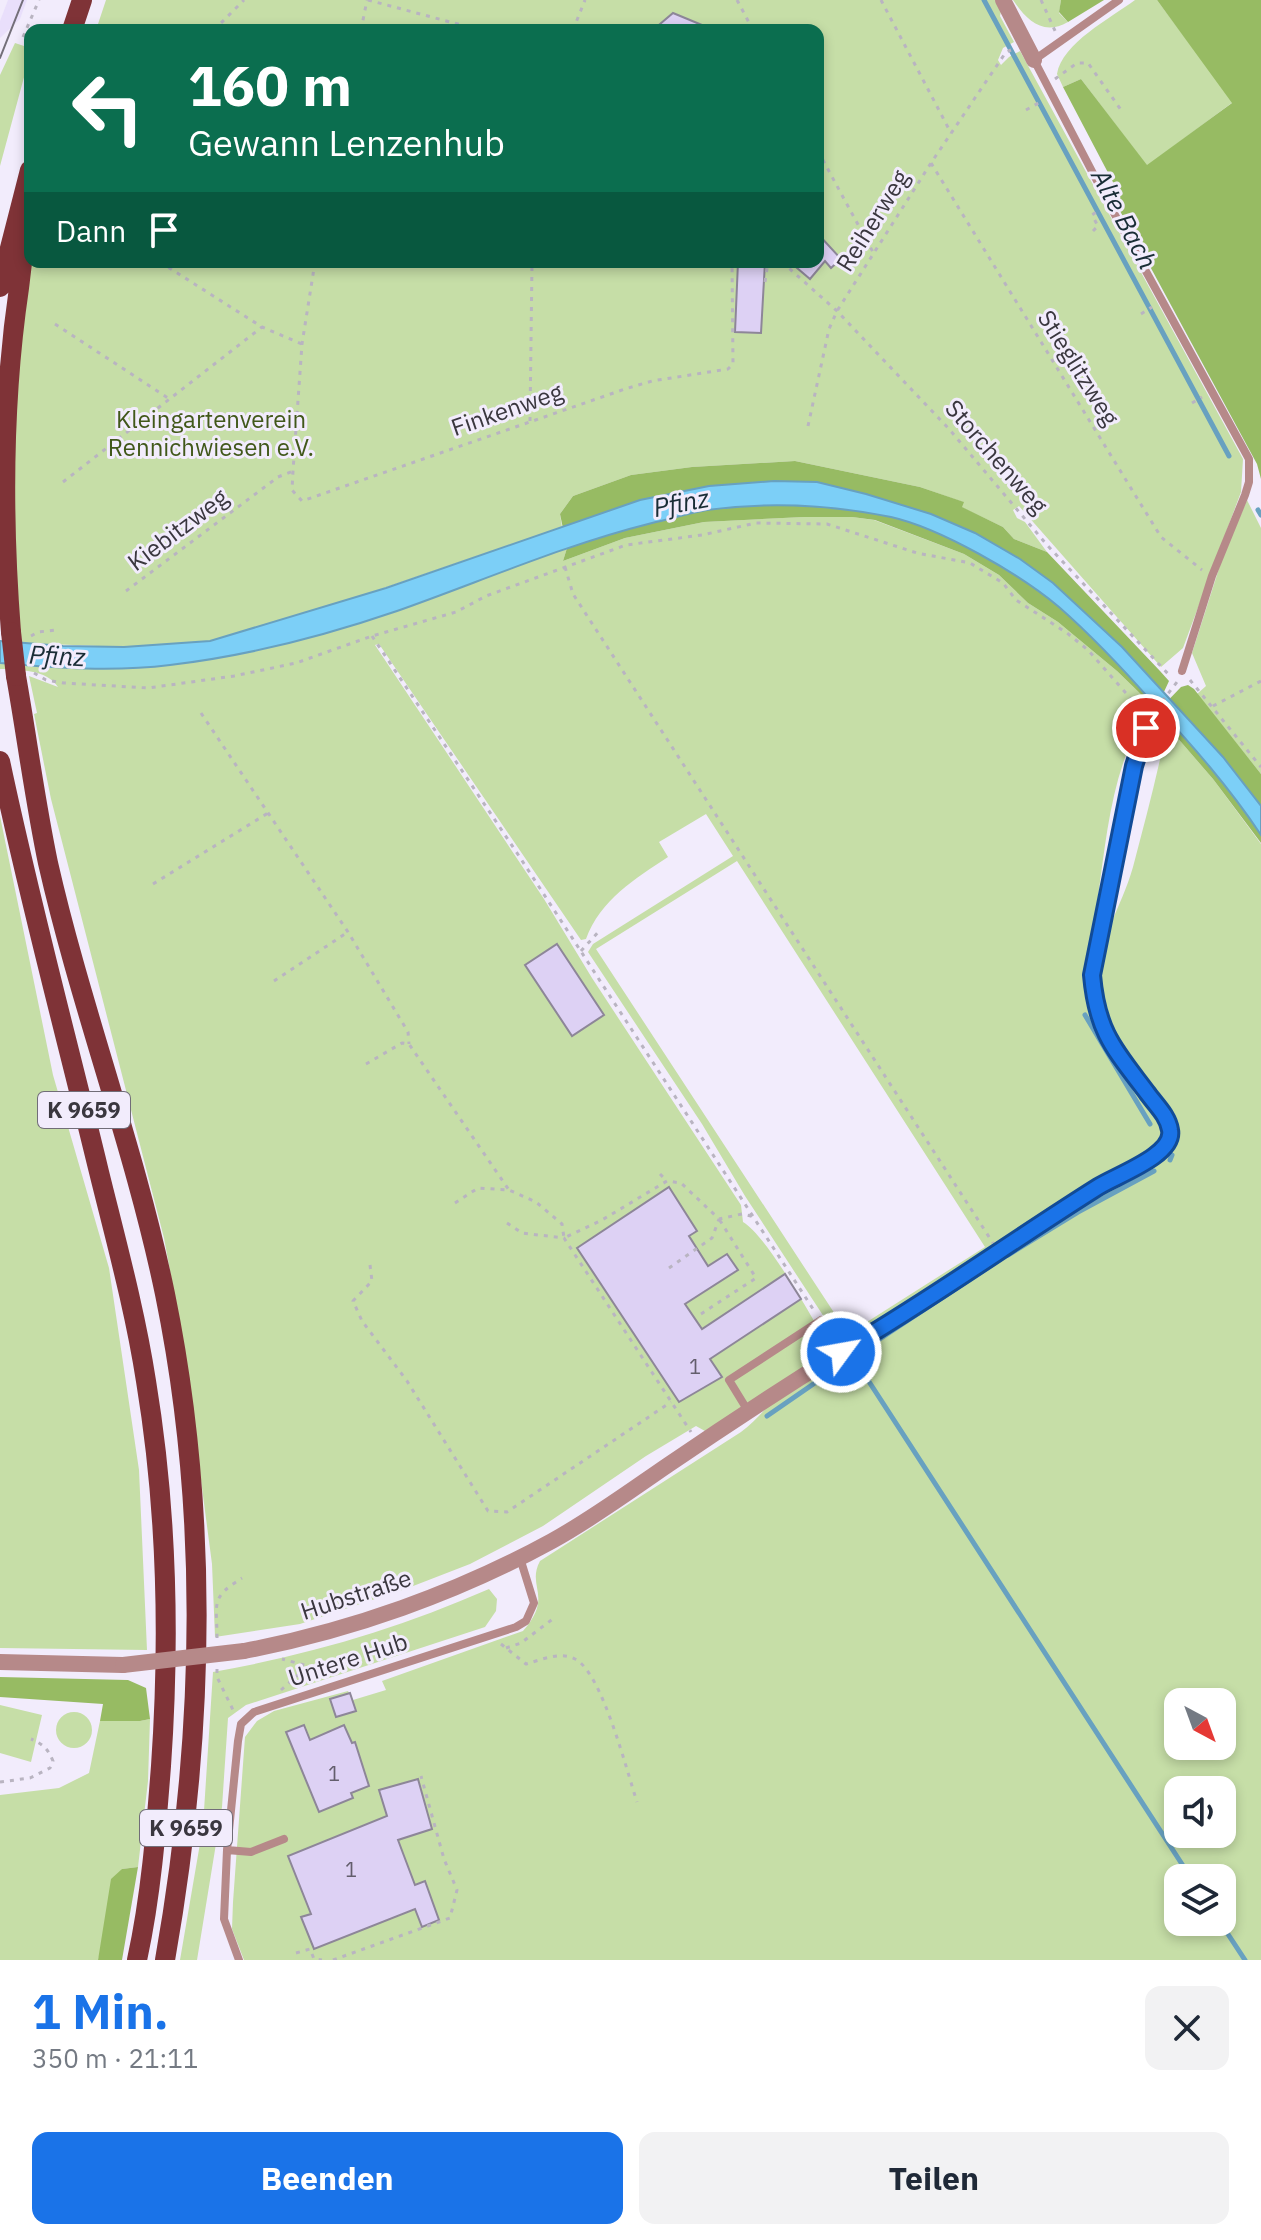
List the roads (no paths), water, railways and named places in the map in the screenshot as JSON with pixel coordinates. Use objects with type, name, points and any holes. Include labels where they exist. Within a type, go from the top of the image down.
[{"type":"main road","points":[[74,24],[82,0]]},
{"type":"main road","points":[[85,24],[92,0]]},
{"type":"main road","points":[[0,287],[24,193]]},
{"type":"main road","name":"K 9659","points":[[24,254],[11,337],[7,392],[4,596],[17,636],[24,673],[31,774],[49,865],[165,1297],[180,1380],[189,1462],[196,1576],[196,1694],[185,1832],[165,1960]]},
{"type":"main road","name":"K 9659","points":[[0,761],[35,918],[131,1301],[147,1382],[157,1460],[166,1584],[166,1694],[154,1855],[137,1960]]},
{"type":"street","points":[[1003,0],[1034,60]]},
{"type":"street","name":"Hubstraße","points":[[0,1662],[123,1665],[191,1659],[267,1647],[351,1625],[423,1599],[555,1540],[841,1352]]},
{"type":"lane","points":[[1119,0],[1034,60],[1249,459],[1249,482],[1245,495],[1212,576],[1182,671]]},
{"type":"lane","points":[[841,1352],[1110,1180],[1159,1154],[1169,1143],[1171,1134],[1164,1115],[1103,1029],[1096,1010],[1092,975],[1134,766],[1147,723]]},
{"type":"lane","points":[[748,1411],[729,1380],[821,1320]]},
{"type":"lane","name":"Untere Hub","points":[[239,1960],[224,1919],[227,1850],[241,1724],[254,1712],[526,1621],[534,1603],[520,1558]]},
{"type":"lane","points":[[227,1850],[251,1852],[284,1839]]},
{"type":"water","name":"Pfinz","points":[[774,481],[817,482],[931,514],[975,533],[1020,559],[1053,583],[1122,647],[1223,757],[1261,806],[1261,835],[1210,767],[1131,678],[1043,594],[1002,567],[932,531],[891,517],[846,510],[776,506],[693,513],[587,542],[369,620],[313,637],[228,656],[170,665],[106,669],[0,663],[0,641],[124,647],[210,641],[386,588],[640,500],[709,486]]},
{"type":"waterway","name":"Alte Bach","points":[[984,0],[1229,456]]},
{"type":"waterway","name":"Alte Bach","points":[[1258,510],[1261,515]]},
{"type":"waterway","points":[[1085,1015],[1150,1124]]},
{"type":"waterway","points":[[1170,1160],[1172,1155]]},
{"type":"waterway","points":[[1008,1255],[1154,1171]]},
{"type":"waterway","points":[[845,1362],[999,1260]]},
{"type":"waterway","points":[[853,1357],[1182,1864]]},
{"type":"waterway","points":[[767,1416],[838,1367]]},
{"type":"waterway","points":[[1229,1936],[1245,1960]]},
{"type":"tram line","points":[[0,58],[23,0]]},
{"type":"park label","name":"Kleingartenverein Rennichwiesen e.V.","points":[[211,434]]}]
